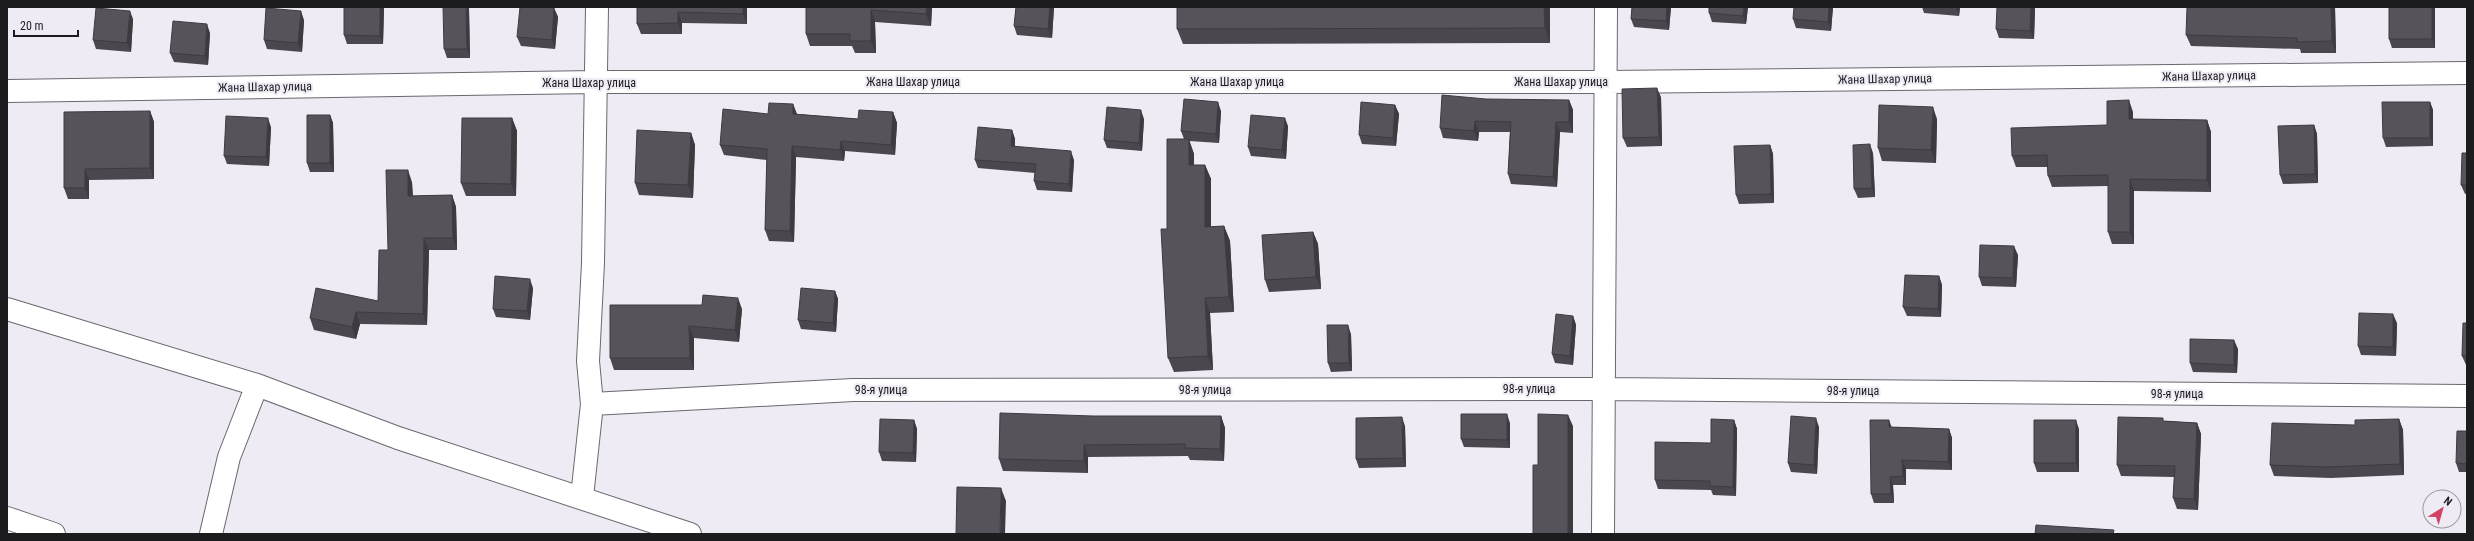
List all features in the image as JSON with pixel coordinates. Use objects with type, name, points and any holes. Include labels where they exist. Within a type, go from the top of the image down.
[{"type":"street","points":[[582,497],[592,404],[588,361],[593,263],[597,7]]},
{"type":"street","points":[[1603,534],[1607,82],[1606,7]]},
{"type":"street","name":"Жана Шахар улица","points":[[7,91],[596,82],[1607,82],[2467,73]]},
{"type":"street","points":[[7,309],[257,385],[398,438],[582,497],[690,534]]},
{"type":"street","points":[[211,534],[229,457],[257,385]]},
{"type":"street","name":"98-я улица","points":[[592,404],[854,390],[1604,389],[2467,396]]},
{"type":"street","points":[[7,518],[54,534]]},
{"type":"building","points":[[344,7],[380,7],[380,36],[344,35]]},
{"type":"building","points":[[443,7],[466,7],[467,49],[444,49]]},
{"type":"building","points":[[520,7],[554,8],[552,40],[517,37]]},
{"type":"building","points":[[637,7],[743,7],[743,14],[678,12],[678,23],[637,24]]},
{"type":"building","points":[[806,7],[927,7],[926,14],[871,10],[871,41],[850,41],[850,34],[806,34]]},
{"type":"building","points":[[1016,7],[1050,7],[1048,29],[1014,26]]},
{"type":"building","points":[[1177,7],[1544,7],[1545,28],[1177,29]]},
{"type":"building","points":[[1632,7],[1667,7],[1666,21],[1631,19]]},
{"type":"building","points":[[1709,7],[1744,7],[1743,16],[1709,13]]},
{"type":"building","points":[[1794,7],[1829,7],[1828,22],[1793,19]]},
{"type":"building","points":[[1997,7],[2031,7],[2030,31],[1996,29]]},
{"type":"building","points":[[2187,7],[2331,7],[2332,41],[2297,42],[2297,38],[2186,35]]},
{"type":"building","points":[[2389,7],[2432,7],[2432,39],[2389,39]]},
{"type":"building","points":[[96,8],[130,11],[127,43],[93,40]]},
{"type":"building","points":[[266,8],[301,11],[298,43],[264,40]]},
{"type":"building","points":[[173,21],[207,24],[205,56],[170,53]]},
{"type":"building","points":[[1657,88],[1659,137],[1623,138],[1622,89]]},
{"type":"building","points":[[1442,95],[1486,99],[1569,100],[1569,122],[1556,122],[1553,177],[1508,174],[1511,122],[1475,121],[1474,131],[1440,128]]},
{"type":"building","points":[[1184,99],[1218,102],[1216,134],[1181,131]]},
{"type":"building","points":[[2129,100],[2129,119],[2207,120],[2207,180],[2130,179],[2130,232],[2108,232],[2108,175],[2048,176],[2047,155],[2012,156],[2011,128],[2107,125],[2107,101]]},
{"type":"building","points":[[1361,102],[1395,105],[1393,138],[1359,135]]},
{"type":"building","points":[[2382,102],[2430,102],[2430,138],[2383,138]]},
{"type":"building","points":[[769,103],[793,104],[793,114],[858,119],[859,110],[893,112],[891,145],[841,141],[840,150],[792,146],[790,231],[765,230],[767,149],[720,145],[723,109],[768,114]]},
{"type":"building","points":[[1879,105],[1933,107],[1931,150],[1878,148]]},
{"type":"building","points":[[1107,107],[1141,110],[1139,143],[1104,140]]},
{"type":"building","points":[[150,111],[150,168],[85,169],[85,188],[64,188],[64,112]]},
{"type":"building","points":[[307,115],[330,115],[330,163],[307,163]]},
{"type":"building","points":[[1251,115],[1285,118],[1282,150],[1248,147]]},
{"type":"building","points":[[226,116],[268,118],[266,157],[224,156]]},
{"type":"building","points":[[462,118],[512,118],[511,184],[461,183]]},
{"type":"building","points":[[2314,125],[2315,174],[2280,175],[2278,126]]},
{"type":"building","points":[[978,127],[1012,130],[1011,146],[1071,151],[1069,184],[1034,181],[1036,164],[975,160]]},
{"type":"building","points":[[637,130],[691,133],[688,185],[635,183]]},
{"type":"building","points":[[1167,139],[1189,139],[1189,165],[1205,165],[1205,227],[1224,226],[1229,297],[1205,298],[1208,356],[1168,358],[1161,229],[1167,229]]},
{"type":"building","points":[[1870,144],[1872,188],[1854,189],[1853,145]]},
{"type":"building","points":[[1770,145],[1771,194],[1736,195],[1734,146]]},
{"type":"building","points":[[2462,153],[2467,153],[2467,185],[2461,185]]},
{"type":"building","points":[[386,170],[408,170],[408,196],[452,195],[453,238],[424,238],[423,314],[356,312],[352,327],[310,318],[316,288],[378,301],[379,250],[388,250]]},
{"type":"building","points":[[1313,232],[1316,277],[1265,280],[1262,235]]},
{"type":"building","points":[[1980,245],[2014,246],[2013,278],[1979,277]]},
{"type":"building","points":[[1905,275],[1939,276],[1938,309],[1903,307]]},
{"type":"building","points":[[495,276],[530,279],[527,311],[493,309]]},
{"type":"building","points":[[801,288],[835,291],[833,323],[798,320]]},
{"type":"building","points":[[703,295],[738,298],[735,330],[689,326],[690,358],[610,358],[610,305],[702,305]]},
{"type":"building","points":[[2359,313],[2393,314],[2393,347],[2358,346]]},
{"type":"building","points":[[1556,314],[1573,316],[1570,356],[1552,354]]},
{"type":"building","points":[[2463,323],[2467,323],[2467,356],[2462,356]]},
{"type":"building","points":[[1327,325],[1348,325],[1349,363],[1328,363]]},
{"type":"building","points":[[2190,339],[2234,340],[2234,365],[2190,363]]},
{"type":"building","points":[[1000,413],[1093,416],[1221,416],[1220,449],[1185,448],[1185,444],[1084,445],[1084,461],[999,459]]},
{"type":"building","points":[[1461,414],[1507,414],[1507,440],[1461,439]]},
{"type":"building","points":[[1538,414],[1568,415],[1568,534],[1533,534],[1533,465],[1538,465]]},
{"type":"building","points":[[1791,416],[1816,418],[1814,465],[1788,463]]},
{"type":"building","points":[[1402,417],[1403,458],[1356,459],[1356,418]]},
{"type":"building","points":[[2118,417],[2163,418],[2163,421],[2197,423],[2194,499],[2173,498],[2175,466],[2117,465]]},
{"type":"building","points":[[880,419],[914,420],[913,453],[879,452]]},
{"type":"building","points":[[1711,419],[1734,420],[1733,487],[1710,486],[1710,481],[1655,480],[1655,442],[1711,443]]},
{"type":"building","points":[[2399,419],[2400,464],[2327,467],[2270,465],[2272,423],[2355,425],[2355,420]]},
{"type":"building","points":[[1870,420],[1889,420],[1889,427],[1949,429],[1948,462],[1902,460],[1903,476],[1890,477],[1891,494],[1871,494]]},
{"type":"building","points":[[2034,420],[2076,420],[2076,463],[2034,463]]},
{"type":"building","points":[[2457,431],[2467,431],[2467,464],[2456,463]]},
{"type":"building","points":[[957,487],[1001,488],[1000,534],[956,534]]},
{"type":"building","points":[[2036,525],[2114,530],[2113,534],[2035,534]]}]
